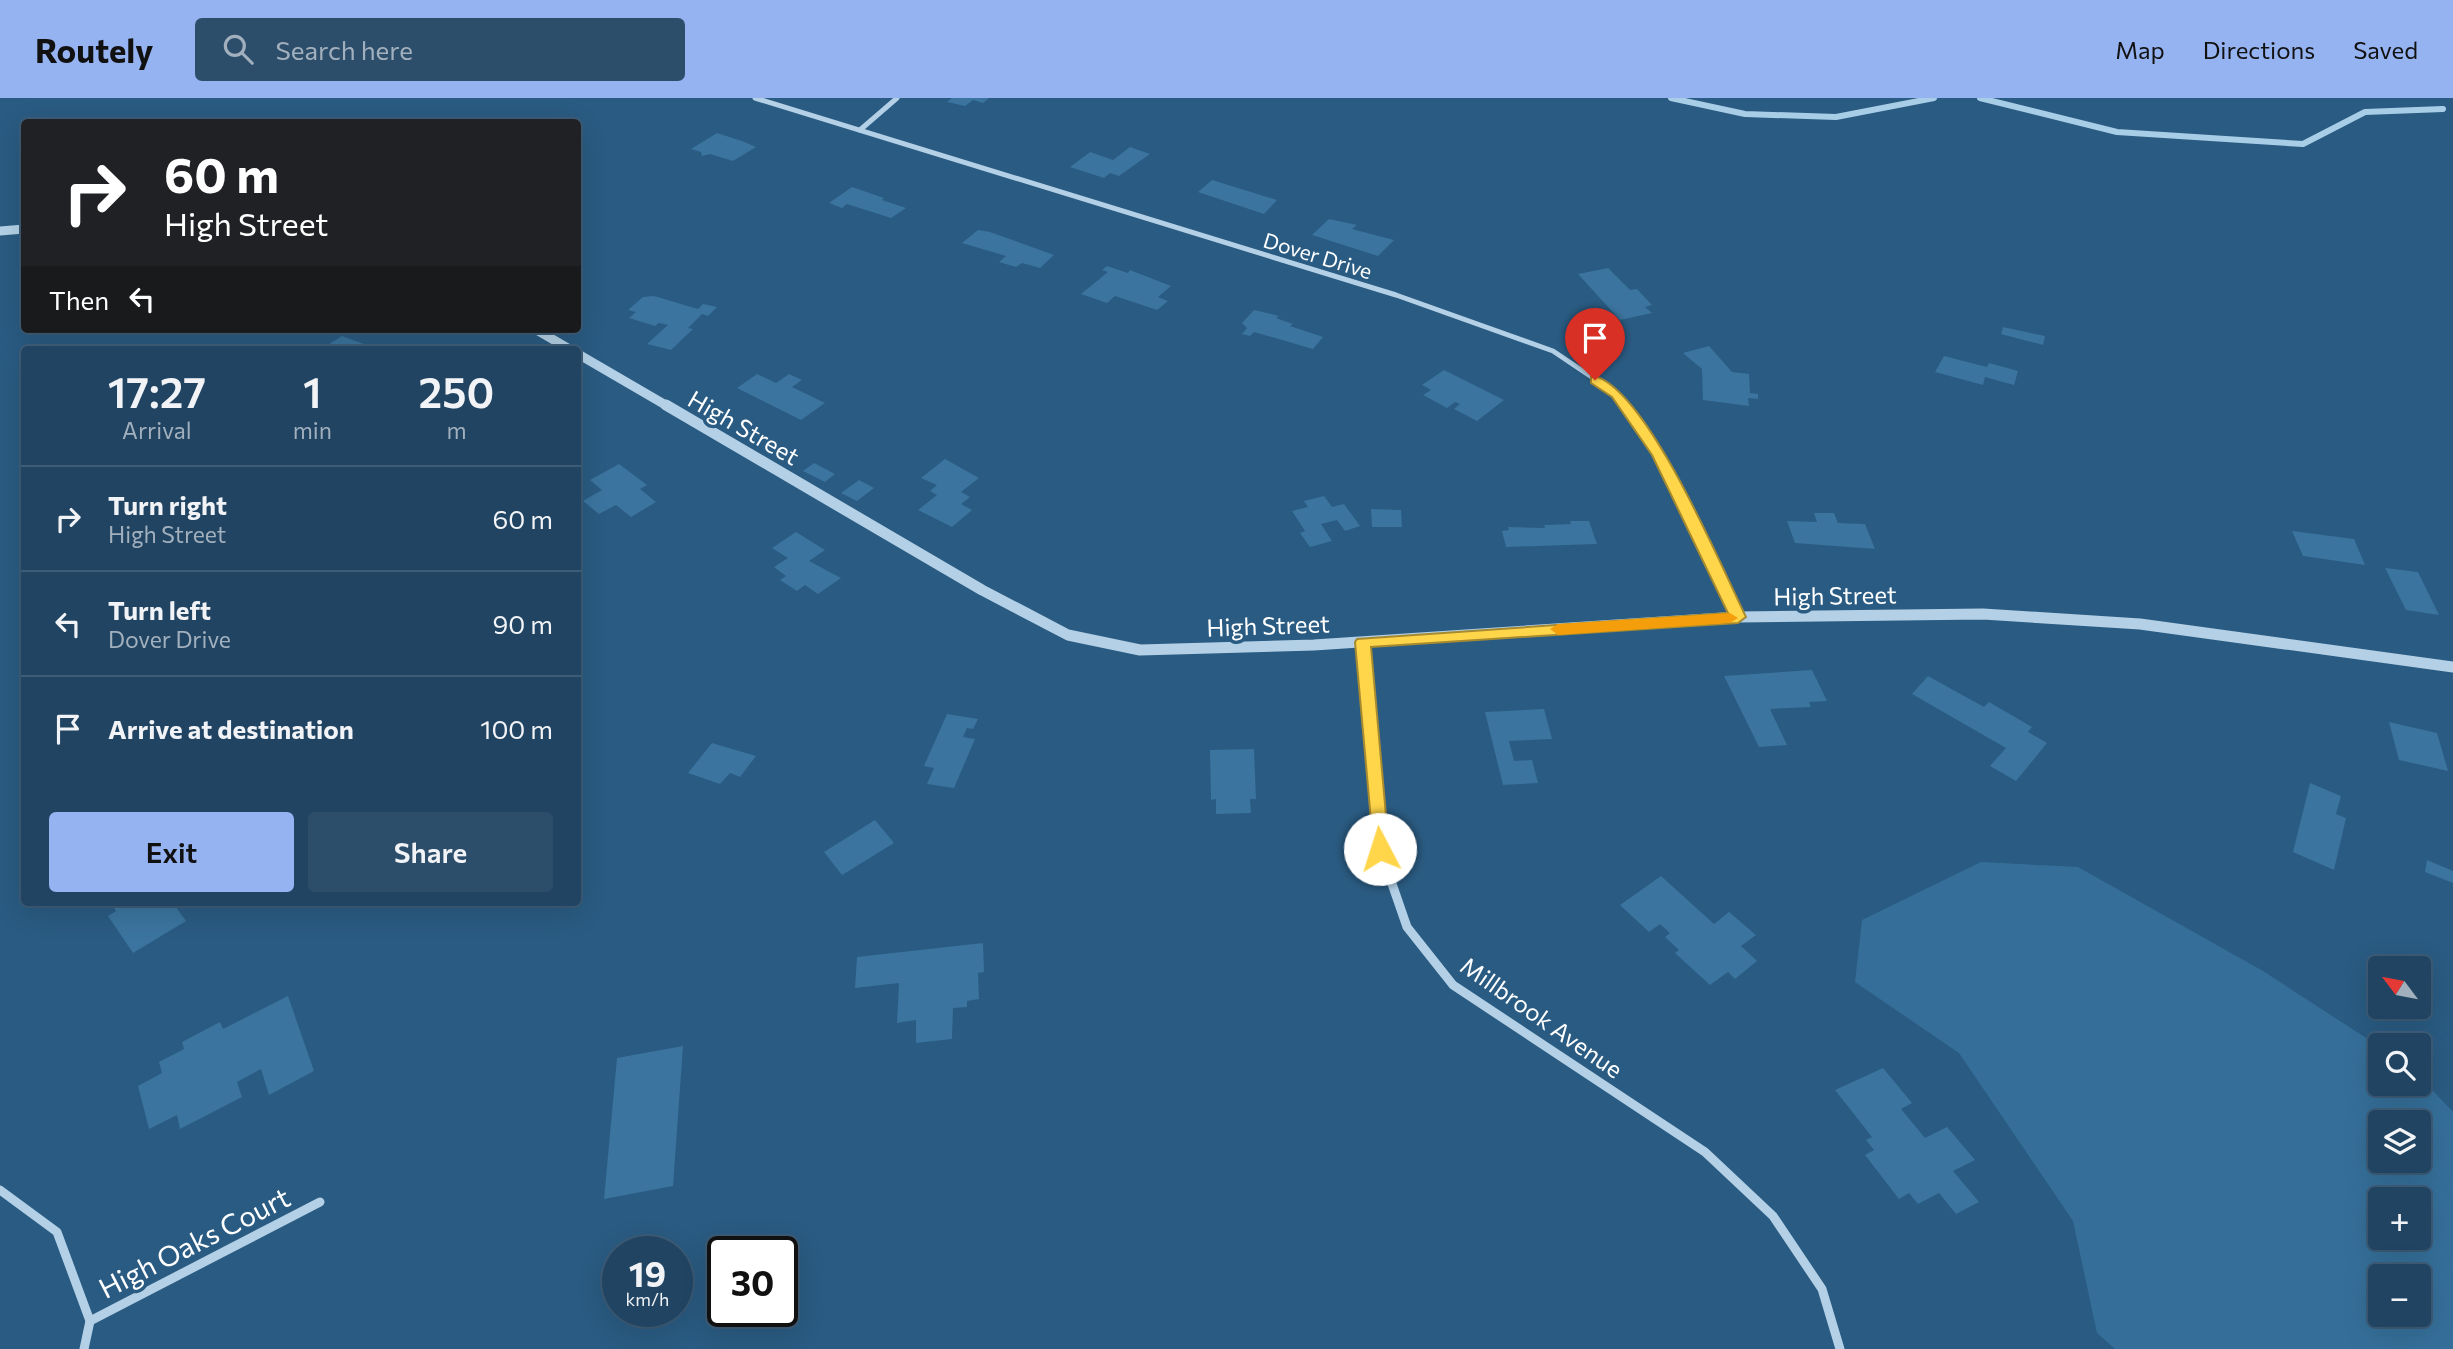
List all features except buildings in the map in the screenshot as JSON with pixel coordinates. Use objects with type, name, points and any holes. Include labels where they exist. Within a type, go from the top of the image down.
[{"type":"street","name":"Dover Drive","points":[[755,98],[1396,295],[1553,351],[1617,394],[1659,454],[1738,617]]},
{"type":"street","points":[[860,130],[897,98]]},
{"type":"street","points":[[0,231],[21,229]]},
{"type":"street","points":[[542,333],[564,346]]},
{"type":"street","name":"High Street","points":[[581,356],[982,590],[1068,635],[1100,644],[1140,650],[1363,642],[1738,617],[1983,614],[2140,624],[2453,667]]},
{"type":"street","name":"Millbrook Avenue","points":[[1363,642],[1380,849],[1407,927],[1453,985],[1706,1152],[1773,1216],[1822,1289],[1840,1349]]},
{"type":"street","points":[[0,1190],[57,1232],[90,1321],[84,1349]]},
{"type":"street","name":"High Oaks Court","points":[[90,1321],[320,1202]]},
{"type":"shaded area","points":[[1981,862],[2078,867],[2263,971],[2368,1039],[2368,1096],[2431,1096],[2431,1089],[2453,1112],[2453,1349],[2115,1349],[2097,1333],[2073,1221],[1959,1053],[1855,982],[1862,920]]},
{"type":"waterway","points":[[1671,98],[1745,114],[1836,117],[1934,98]]},
{"type":"waterway","points":[[1980,98],[2117,132],[2303,144],[2365,112],[2443,109]]},
{"type":"slow traffic","points":[[1558,629],[1730,618]]},
{"type":"route","points":[[1380,849],[1363,642],[1738,617],[1659,454],[1617,394],[1595,380]]}]
